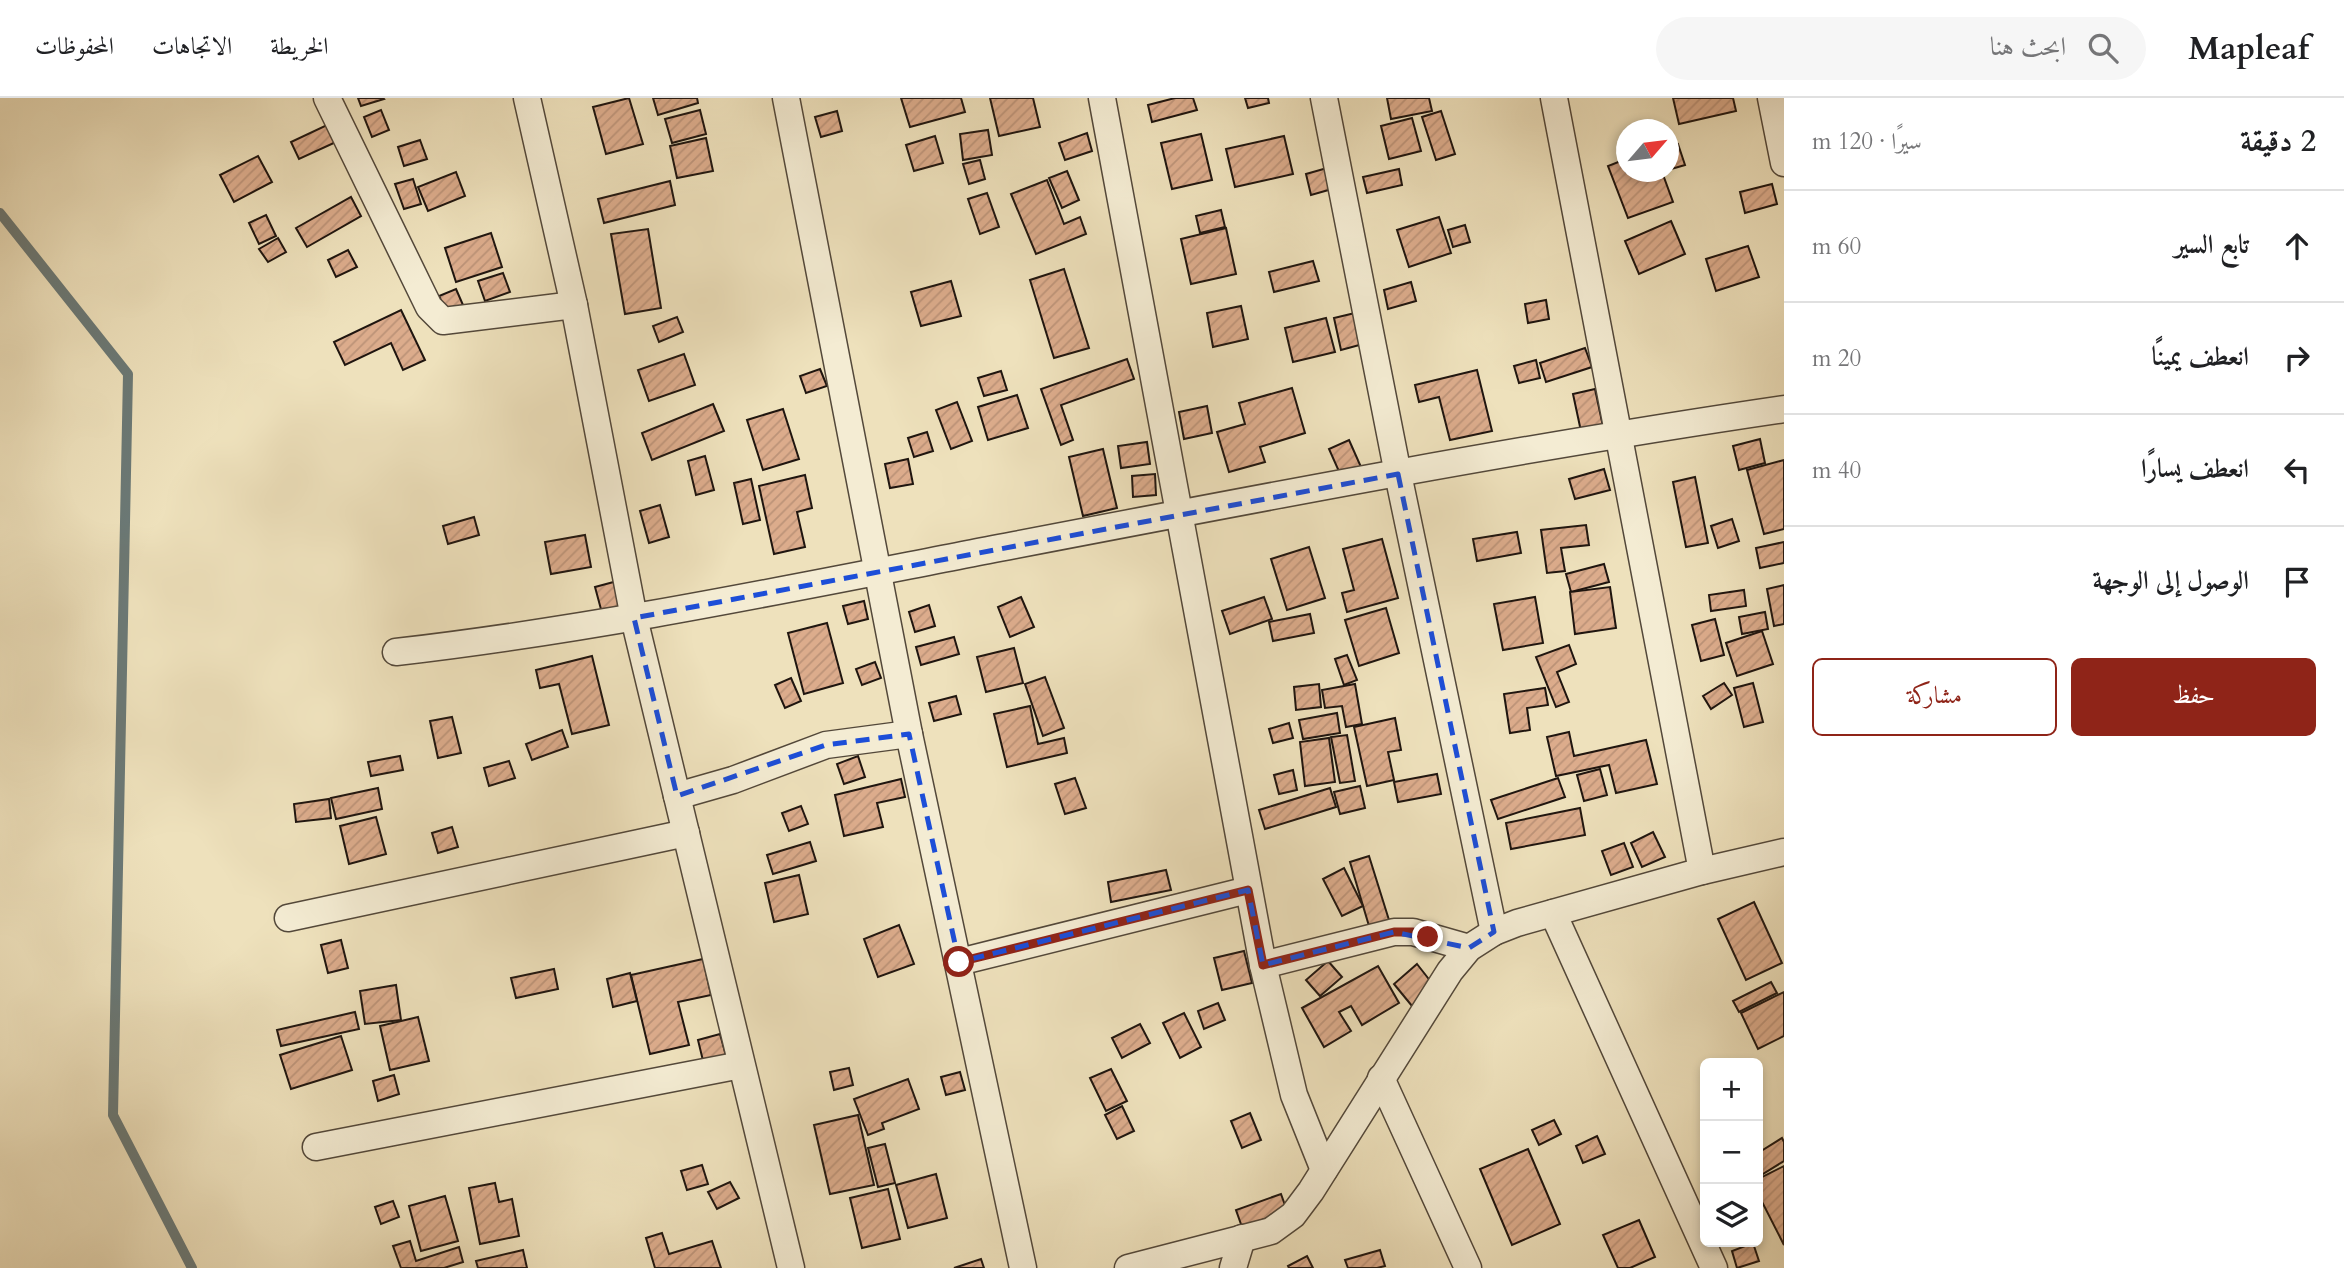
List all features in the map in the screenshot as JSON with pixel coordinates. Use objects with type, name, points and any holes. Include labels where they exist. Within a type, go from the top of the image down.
[{"type":"street","points":[[327,98],[429,307],[443,321],[574,305]]},
{"type":"street","points":[[527,98],[574,305],[634,618],[791,1268]]},
{"type":"street","points":[[786,98],[909,734],[1023,1268]]},
{"type":"street","points":[[1102,98],[1263,965],[1291,1085],[1324,1170]]},
{"type":"street","points":[[1324,98],[1398,474],[1494,932]]},
{"type":"street","points":[[1554,98],[1702,871]]},
{"type":"street","points":[[1771,98],[1784,163]]},
{"type":"street","points":[[396,652],[502,640],[634,618],[1398,474],[1784,410]]},
{"type":"street","points":[[677,796],[733,780],[826,745],[909,734]]},
{"type":"street","points":[[289,918],[685,833]]},
{"type":"street","points":[[1128,1268],[1271,1231],[1293,1216],[1450,971],[1469,948],[1494,932],[1702,871],[1784,852]]},
{"type":"street","points":[[959,962],[1248,890]]},
{"type":"street","points":[[1553,913],[1713,1268]]},
{"type":"street","points":[[1263,965],[1394,932],[1413,932],[1469,948]]},
{"type":"street","points":[[316,1147],[741,1065]]},
{"type":"street","points":[[1381,1078],[1468,1268]]},
{"type":"street","points":[[1233,1268],[1242,1238]]},
{"type":"highlighted area","points":[[1398,474],[1494,932],[1469,948],[1394,932],[1263,965],[1248,890],[959,962],[909,734],[826,745],[677,796],[634,618]]},
{"type":"building","points":[[358,98],[383,98],[384,99],[361,106]]},
{"type":"building","points":[[629,98],[643,144],[606,154],[593,107]]},
{"type":"building","points":[[653,98],[697,98],[698,103],[658,115]]},
{"type":"building","points":[[901,98],[961,98],[965,112],[910,127]]},
{"type":"building","points":[[990,98],[1033,98],[1040,127],[999,136]]},
{"type":"building","points":[[1175,98],[1193,98],[1197,110],[1152,122],[1148,105]]},
{"type":"building","points":[[1245,98],[1268,98],[1269,103],[1248,108]]},
{"type":"building","points":[[1387,98],[1429,98],[1432,111],[1391,119]]},
{"type":"building","points":[[1673,98],[1733,98],[1736,111],[1679,124]]},
{"type":"building","points":[[381,110],[389,130],[372,137],[364,117]]},
{"type":"building","points":[[700,110],[706,134],[672,143],[665,119]]},
{"type":"building","points":[[837,111],[842,131],[821,137],[815,117]]},
{"type":"building","points":[[1441,111],[1455,154],[1436,160],[1422,117]]},
{"type":"building","points":[[1412,118],[1421,151],[1389,159],[1381,126]]},
{"type":"building","points":[[327,125],[336,142],[299,159],[291,142]]},
{"type":"building","points":[[988,130],[992,155],[963,160],[960,134]]},
{"type":"building","points":[[1087,133],[1092,151],[1065,160],[1059,143]]},
{"type":"building","points":[[1201,134],[1212,180],[1172,189],[1161,143]]},
{"type":"building","points":[[935,136],[943,163],[914,171],[906,145]]},
{"type":"building","points":[[1284,136],[1293,174],[1235,187],[1226,149]]},
{"type":"building","points":[[706,138],[713,171],[677,178],[670,146]]},
{"type":"building","points":[[420,140],[427,159],[404,166],[398,147]]},
{"type":"building","points":[[1679,147],[1685,165],[1679,167]]},
{"type":"building","points":[[258,156],[272,182],[234,202],[220,175]]},
{"type":"building","points":[[980,160],[985,179],[969,184],[963,164]]},
{"type":"building","points":[[1616,163],[1616,182],[1666,182],[1673,202],[1628,218],[1608,166]]},
{"type":"building","points":[[1327,168],[1332,189],[1311,195],[1306,174]]},
{"type":"building","points":[[1399,169],[1402,185],[1367,193],[1363,177]]},
{"type":"building","points":[[1067,171],[1079,200],[1062,208],[1049,178]]},
{"type":"building","points":[[456,172],[465,196],[428,211],[418,187]]},
{"type":"building","points":[[413,179],[421,204],[404,209],[395,184]]},
{"type":"building","points":[[1047,180],[1064,224],[1080,217],[1086,234],[1036,254],[1011,194]]},
{"type":"building","points":[[670,181],[675,205],[604,223],[598,199]]},
{"type":"building","points":[[1772,184],[1777,204],[1745,213],[1740,192]]},
{"type":"building","points":[[987,193],[999,227],[980,234],[968,199]]},
{"type":"building","points":[[351,197],[361,216],[307,247],[296,228]]},
{"type":"building","points":[[1221,210],[1225,227],[1200,233],[1196,216]]},
{"type":"building","points":[[266,215],[276,236],[259,244],[249,223]]},
{"type":"building","points":[[1439,217],[1451,253],[1409,267],[1397,230]]},
{"type":"building","points":[[1671,221],[1685,254],[1639,274],[1625,241]]},
{"type":"building","points":[[1465,225],[1470,242],[1453,247],[1448,230]]},
{"type":"building","points":[[1226,228],[1236,274],[1191,284],[1181,239]]},
{"type":"building","points":[[648,229],[661,308],[625,314],[611,234]]},
{"type":"building","points":[[491,233],[502,267],[456,282],[445,248]]},
{"type":"building","points":[[278,238],[286,252],[268,262],[259,249]]},
{"type":"building","points":[[1748,246],[1759,277],[1716,291],[1706,259]]},
{"type":"building","points":[[348,250],[357,267],[336,277],[328,260]]},
{"type":"building","points":[[1313,261],[1319,281],[1274,292],[1269,272]]},
{"type":"building","points":[[1064,269],[1089,348],[1054,358],[1030,280]]},
{"type":"building","points":[[503,273],[510,292],[485,301],[478,281]]},
{"type":"building","points":[[951,281],[961,316],[921,326],[911,292]]},
{"type":"building","points":[[1411,282],[1416,301],[1388,309],[1384,290]]},
{"type":"building","points":[[456,289],[463,305],[446,312],[439,296]]},
{"type":"building","points":[[1546,300],[1549,319],[1528,323],[1525,304]]},
{"type":"building","points":[[1241,306],[1248,339],[1213,347],[1207,313]]},
{"type":"building","points":[[401,310],[425,360],[403,370],[391,343],[345,365],[334,342]]},
{"type":"building","points":[[1355,313],[1363,344],[1341,350],[1334,318]]},
{"type":"building","points":[[677,317],[683,332],[659,342],[653,326]]},
{"type":"building","points":[[1326,318],[1335,352],[1293,362],[1285,328]]},
{"type":"building","points":[[1585,348],[1592,367],[1546,382],[1540,363]]},
{"type":"building","points":[[684,354],[695,385],[649,401],[638,370]]},
{"type":"building","points":[[1127,359],[1134,379],[1061,405],[1073,440],[1061,445],[1041,389]]},
{"type":"building","points":[[1536,360],[1540,378],[1519,383],[1514,366]]},
{"type":"building","points":[[820,369],[827,386],[806,393],[800,376]]},
{"type":"building","points":[[1477,370],[1492,431],[1450,440],[1439,397],[1419,402],[1415,385]]},
{"type":"building","points":[[1001,371],[1007,390],[984,396],[978,378]]},
{"type":"building","points":[[1292,388],[1305,433],[1260,447],[1265,462],[1229,472],[1217,432],[1245,424],[1239,403]]},
{"type":"building","points":[[1595,389],[1604,431],[1582,436],[1573,394]]},
{"type":"building","points":[[1017,395],[1028,428],[988,440],[978,407]]},
{"type":"building","points":[[957,402],[972,441],[951,449],[936,410]]},
{"type":"building","points":[[713,404],[724,431],[652,460],[642,433]]},
{"type":"building","points":[[1207,406],[1212,433],[1184,439],[1179,412]]},
{"type":"building","points":[[783,409],[799,459],[763,470],[747,420]]},
{"type":"building","points":[[927,432],[933,451],[914,457],[908,438]]},
{"type":"building","points":[[1760,439],[1765,463],[1739,470],[1733,446]]},
{"type":"building","points":[[1349,440],[1361,467],[1341,476],[1329,449]]},
{"type":"building","points":[[1147,442],[1150,464],[1121,468],[1118,446]]},
{"type":"building","points":[[1103,449],[1117,508],[1083,516],[1069,457]]},
{"type":"building","points":[[705,456],[714,490],[696,495],[688,461]]},
{"type":"building","points":[[908,459],[913,484],[890,488],[885,464]]},
{"type":"building","points":[[1784,460],[1784,529],[1764,534],[1747,470]]},
{"type":"building","points":[[1604,469],[1610,490],[1575,499],[1569,479]]},
{"type":"building","points":[[1155,474],[1156,495],[1133,497],[1132,476]]},
{"type":"building","points":[[805,475],[812,508],[797,512],[805,547],[774,554],[759,486]]},
{"type":"building","points":[[1695,477],[1708,543],[1686,547],[1673,482]]},
{"type":"building","points":[[751,479],[760,520],[743,524],[734,483]]},
{"type":"building","points":[[660,505],[669,537],[649,543],[640,511]]},
{"type":"building","points":[[474,517],[479,535],[448,544],[443,526]]},
{"type":"building","points":[[1732,519],[1739,541],[1718,548],[1711,526]]},
{"type":"building","points":[[1586,525],[1589,545],[1561,548],[1565,571],[1547,573],[1541,530]]},
{"type":"building","points":[[1517,532],[1521,553],[1477,561],[1473,539]]},
{"type":"building","points":[[585,535],[591,567],[551,574],[545,542]]},
{"type":"building","points":[[1382,539],[1398,598],[1347,612],[1342,593],[1354,590],[1343,549]]},
{"type":"building","points":[[1784,542],[1784,563],[1760,568],[1756,548]]},
{"type":"building","points":[[1309,547],[1325,598],[1287,610],[1271,559]]},
{"type":"building","points":[[1604,564],[1609,582],[1571,592],[1566,574]]},
{"type":"building","points":[[621,580],[628,605],[602,613],[595,587]]},
{"type":"building","points":[[1784,585],[1784,624],[1774,626],[1767,589]]},
{"type":"building","points":[[1610,587],[1616,628],[1575,634],[1570,592]]},
{"type":"building","points":[[1744,590],[1746,606],[1711,611],[1709,595]]},
{"type":"building","points":[[1021,597],[1034,627],[1010,637],[998,607]]},
{"type":"building","points":[[1264,597],[1272,619],[1230,634],[1222,611]]},
{"type":"building","points":[[1535,597],[1543,643],[1503,650],[1494,604]]},
{"type":"building","points":[[864,601],[868,619],[848,624],[843,606]]},
{"type":"building","points":[[929,605],[935,626],[915,632],[909,612]]},
{"type":"building","points":[[1386,608],[1399,653],[1359,666],[1345,620]]},
{"type":"building","points":[[1765,612],[1768,629],[1742,634],[1739,617]]},
{"type":"building","points":[[1310,614],[1314,633],[1273,641],[1269,622]]},
{"type":"building","points":[[1715,619],[1724,655],[1701,661],[1692,625]]},
{"type":"building","points":[[827,623],[843,683],[804,694],[788,633]]},
{"type":"building","points":[[1762,631],[1773,664],[1737,676],[1726,643]]},
{"type":"building","points":[[954,637],[959,654],[921,665],[916,647]]},
{"type":"building","points":[[1569,645],[1576,664],[1557,672],[1569,702],[1556,707],[1536,657]]},
{"type":"building","points":[[1014,648],[1023,683],[986,692],[977,657]]},
{"type":"building","points":[[1347,655],[1357,680],[1344,685],[1335,659]]},
{"type":"building","points":[[592,656],[609,725],[572,734],[559,684],[540,688],[536,670]]},
{"type":"building","points":[[875,662],[881,678],[862,685],[856,669]]},
{"type":"building","points":[[1045,677],[1064,728],[1043,736],[1025,684]]},
{"type":"building","points":[[791,678],[801,701],[785,708],[775,685]]},
{"type":"building","points":[[1724,683],[1732,695],[1711,709],[1703,696]]},
{"type":"building","points":[[1753,683],[1763,722],[1744,727],[1734,688]]},
{"type":"building","points":[[1319,684],[1321,707],[1296,710],[1294,687]]},
{"type":"building","points":[[1355,684],[1362,724],[1346,727],[1342,706],[1325,708],[1322,690]]},
{"type":"building","points":[[1545,688],[1548,705],[1527,708],[1530,730],[1510,733],[1504,694]]},
{"type":"building","points":[[956,696],[961,714],[934,721],[929,703]]},
{"type":"building","points":[[1030,706],[1038,744],[1064,738],[1067,753],[1007,767],[994,714]]},
{"type":"building","points":[[1337,713],[1340,733],[1303,739],[1299,720]]},
{"type":"building","points":[[452,717],[461,753],[438,758],[430,721]]},
{"type":"building","points":[[1395,718],[1401,750],[1388,752],[1394,780],[1367,786],[1354,727]]},
{"type":"building","points":[[1289,723],[1293,738],[1273,743],[1269,729]]},
{"type":"building","points":[[562,730],[568,747],[532,760],[526,744]]},
{"type":"building","points":[[1569,732],[1574,756],[1646,740],[1657,784],[1616,793],[1609,765],[1556,776],[1547,737]]},
{"type":"building","points":[[1347,735],[1355,781],[1340,783],[1331,737]]},
{"type":"building","points":[[1329,738],[1335,782],[1305,786],[1300,742]]},
{"type":"building","points":[[400,756],[403,770],[371,776],[368,762]]},
{"type":"building","points":[[858,756],[865,777],[844,784],[837,764]]},
{"type":"building","points":[[509,761],[515,778],[489,786],[484,768]]},
{"type":"building","points":[[1600,769],[1607,795],[1584,801],[1577,775]]},
{"type":"building","points":[[1293,770],[1297,790],[1279,794],[1274,775]]},
{"type":"building","points":[[1437,774],[1441,794],[1398,802],[1394,782]]},
{"type":"building","points":[[1075,778],[1086,808],[1065,814],[1055,784]]},
{"type":"building","points":[[1558,778],[1565,797],[1498,819],[1491,800]]},
{"type":"building","points":[[901,779],[905,797],[877,803],[883,827],[844,836],[835,795]]},
{"type":"building","points":[[1360,786],[1365,808],[1340,814],[1334,792]]},
{"type":"building","points":[[378,788],[382,809],[336,819],[331,798]]},
{"type":"building","points":[[1330,788],[1336,807],[1265,829],[1259,810]]},
{"type":"building","points":[[329,799],[331,818],[296,822],[294,804]]},
{"type":"building","points":[[801,806],[808,824],[789,831],[782,813]]},
{"type":"building","points":[[1580,808],[1585,835],[1511,849],[1506,823]]},
{"type":"building","points":[[376,817],[386,854],[349,864],[340,826]]},
{"type":"building","points":[[452,827],[458,847],[438,853],[432,833]]},
{"type":"building","points":[[1653,832],[1665,857],[1642,867],[1631,843]]},
{"type":"building","points":[[810,842],[816,861],[773,874],[767,855]]},
{"type":"building","points":[[1624,843],[1633,867],[1611,875],[1602,851]]},
{"type":"building","points":[[1369,856],[1389,920],[1369,926],[1350,862]]},
{"type":"building","points":[[1344,868],[1363,906],[1342,916],[1323,879]]},
{"type":"building","points":[[1166,870],[1171,890],[1111,902],[1108,882]]},
{"type":"building","points":[[799,875],[808,914],[774,922],[765,883]]},
{"type":"building","points":[[1754,902],[1782,963],[1746,980],[1718,919]]},
{"type":"building","points":[[899,925],[914,964],[878,977],[864,939]]},
{"type":"building","points":[[341,940],[348,968],[328,973],[321,945]]},
{"type":"building","points":[[1244,951],[1252,983],[1222,990],[1214,958]]},
{"type":"building","points":[[703,959],[711,995],[678,1002],[689,1045],[650,1054],[631,975]]},
{"type":"building","points":[[1328,961],[1342,977],[1320,996],[1306,980]]},
{"type":"building","points":[[1417,964],[1435,987],[1412,1006],[1394,984]]},
{"type":"building","points":[[1378,966],[1399,1003],[1362,1025],[1351,1006],[1339,1012],[1351,1031],[1324,1047],[1302,1008]]},
{"type":"building","points":[[554,969],[558,989],[516,998],[511,978]]},
{"type":"building","points":[[630,973],[637,1001],[613,1007],[607,979]]},
{"type":"building","points":[[1771,982],[1777,993],[1739,1012],[1733,1001]]},
{"type":"building","points":[[396,985],[401,1020],[365,1024],[360,991]]},
{"type":"building","points":[[1784,992],[1784,1036],[1758,1049],[1741,1013]]},
{"type":"building","points":[[1218,1003],[1225,1020],[1204,1029],[1198,1011]]},
{"type":"building","points":[[355,1012],[359,1029],[281,1046],[277,1030]]},
{"type":"building","points":[[1184,1013],[1201,1047],[1180,1058],[1163,1023]]},
{"type":"building","points":[[418,1017],[429,1061],[390,1070],[380,1026]]},
{"type":"building","points":[[1140,1024],[1150,1043],[1122,1058],[1112,1038]]},
{"type":"building","points":[[720,1034],[728,1063],[705,1069],[698,1040]]},
{"type":"building","points":[[341,1036],[352,1070],[291,1089],[280,1055]]},
{"type":"building","points":[[849,1068],[853,1085],[834,1090],[830,1072]]},
{"type":"building","points":[[1111,1069],[1127,1101],[1106,1111],[1090,1078]]},
{"type":"building","points":[[960,1072],[965,1090],[946,1095],[941,1077]]},
{"type":"building","points":[[394,1075],[399,1094],[378,1101],[373,1081]]},
{"type":"building","points":[[908,1079],[919,1109],[882,1123],[884,1129],[868,1135],[854,1099]]},
{"type":"building","points":[[1122,1106],[1134,1131],[1117,1139],[1105,1115]]},
{"type":"building","points":[[1250,1113],[1261,1140],[1242,1148],[1231,1121]]},
{"type":"building","points":[[858,1115],[874,1185],[830,1194],[814,1125]]},
{"type":"building","points":[[1554,1120],[1561,1134],[1539,1145],[1532,1130]]},
{"type":"building","points":[[1597,1136],[1605,1154],[1583,1163],[1576,1146]]},
{"type":"building","points":[[1782,1138],[1784,1142],[1784,1161],[1763,1174],[1763,1150]]},
{"type":"building","points":[[885,1144],[895,1183],[878,1187],[868,1148]]},
{"type":"building","points":[[1528,1149],[1560,1224],[1512,1245],[1480,1169]]},
{"type":"building","points":[[702,1165],[708,1184],[687,1190],[681,1171]]},
{"type":"building","points":[[1784,1166],[1784,1245],[1763,1204],[1763,1176]]},
{"type":"building","points":[[936,1174],[947,1218],[908,1228],[896,1185]]},
{"type":"building","points":[[730,1182],[739,1198],[717,1209],[708,1192]]},
{"type":"building","points":[[495,1183],[499,1202],[512,1199],[519,1236],[480,1244],[469,1188]]},
{"type":"building","points":[[888,1189],[900,1239],[862,1248],[850,1198]]},
{"type":"building","points":[[1281,1194],[1287,1211],[1242,1227],[1236,1210]]},
{"type":"building","points":[[445,1196],[458,1241],[421,1251],[409,1206]]},
{"type":"building","points":[[393,1201],[399,1217],[381,1224],[375,1207]]},
{"type":"building","points":[[1639,1220],[1655,1257],[1630,1268],[1618,1268],[1603,1235]]},
{"type":"building","points":[[662,1233],[669,1254],[712,1241],[721,1268],[655,1268],[646,1238]]},
{"type":"building","points":[[410,1241],[416,1261],[459,1247],[463,1262],[444,1268],[401,1268],[393,1246]]},
{"type":"building","points":[[1754,1247],[1759,1261],[1737,1268],[1732,1251]]},
{"type":"building","points":[[523,1250],[527,1268],[478,1268],[476,1261]]},
{"type":"building","points":[[1380,1250],[1385,1266],[1348,1268],[1345,1260]]},
{"type":"building","points":[[1307,1256],[1313,1268],[1289,1268],[1288,1266]]},
{"type":"building","points":[[981,1259],[984,1268],[954,1268]]},
{"type":"waterway","points":[[0,213],[128,374],[113,1115],[192,1268]]},
{"type":"route","points":[[959,962],[1248,890],[1263,965],[1394,932],[1413,932],[1428,937]]}]
